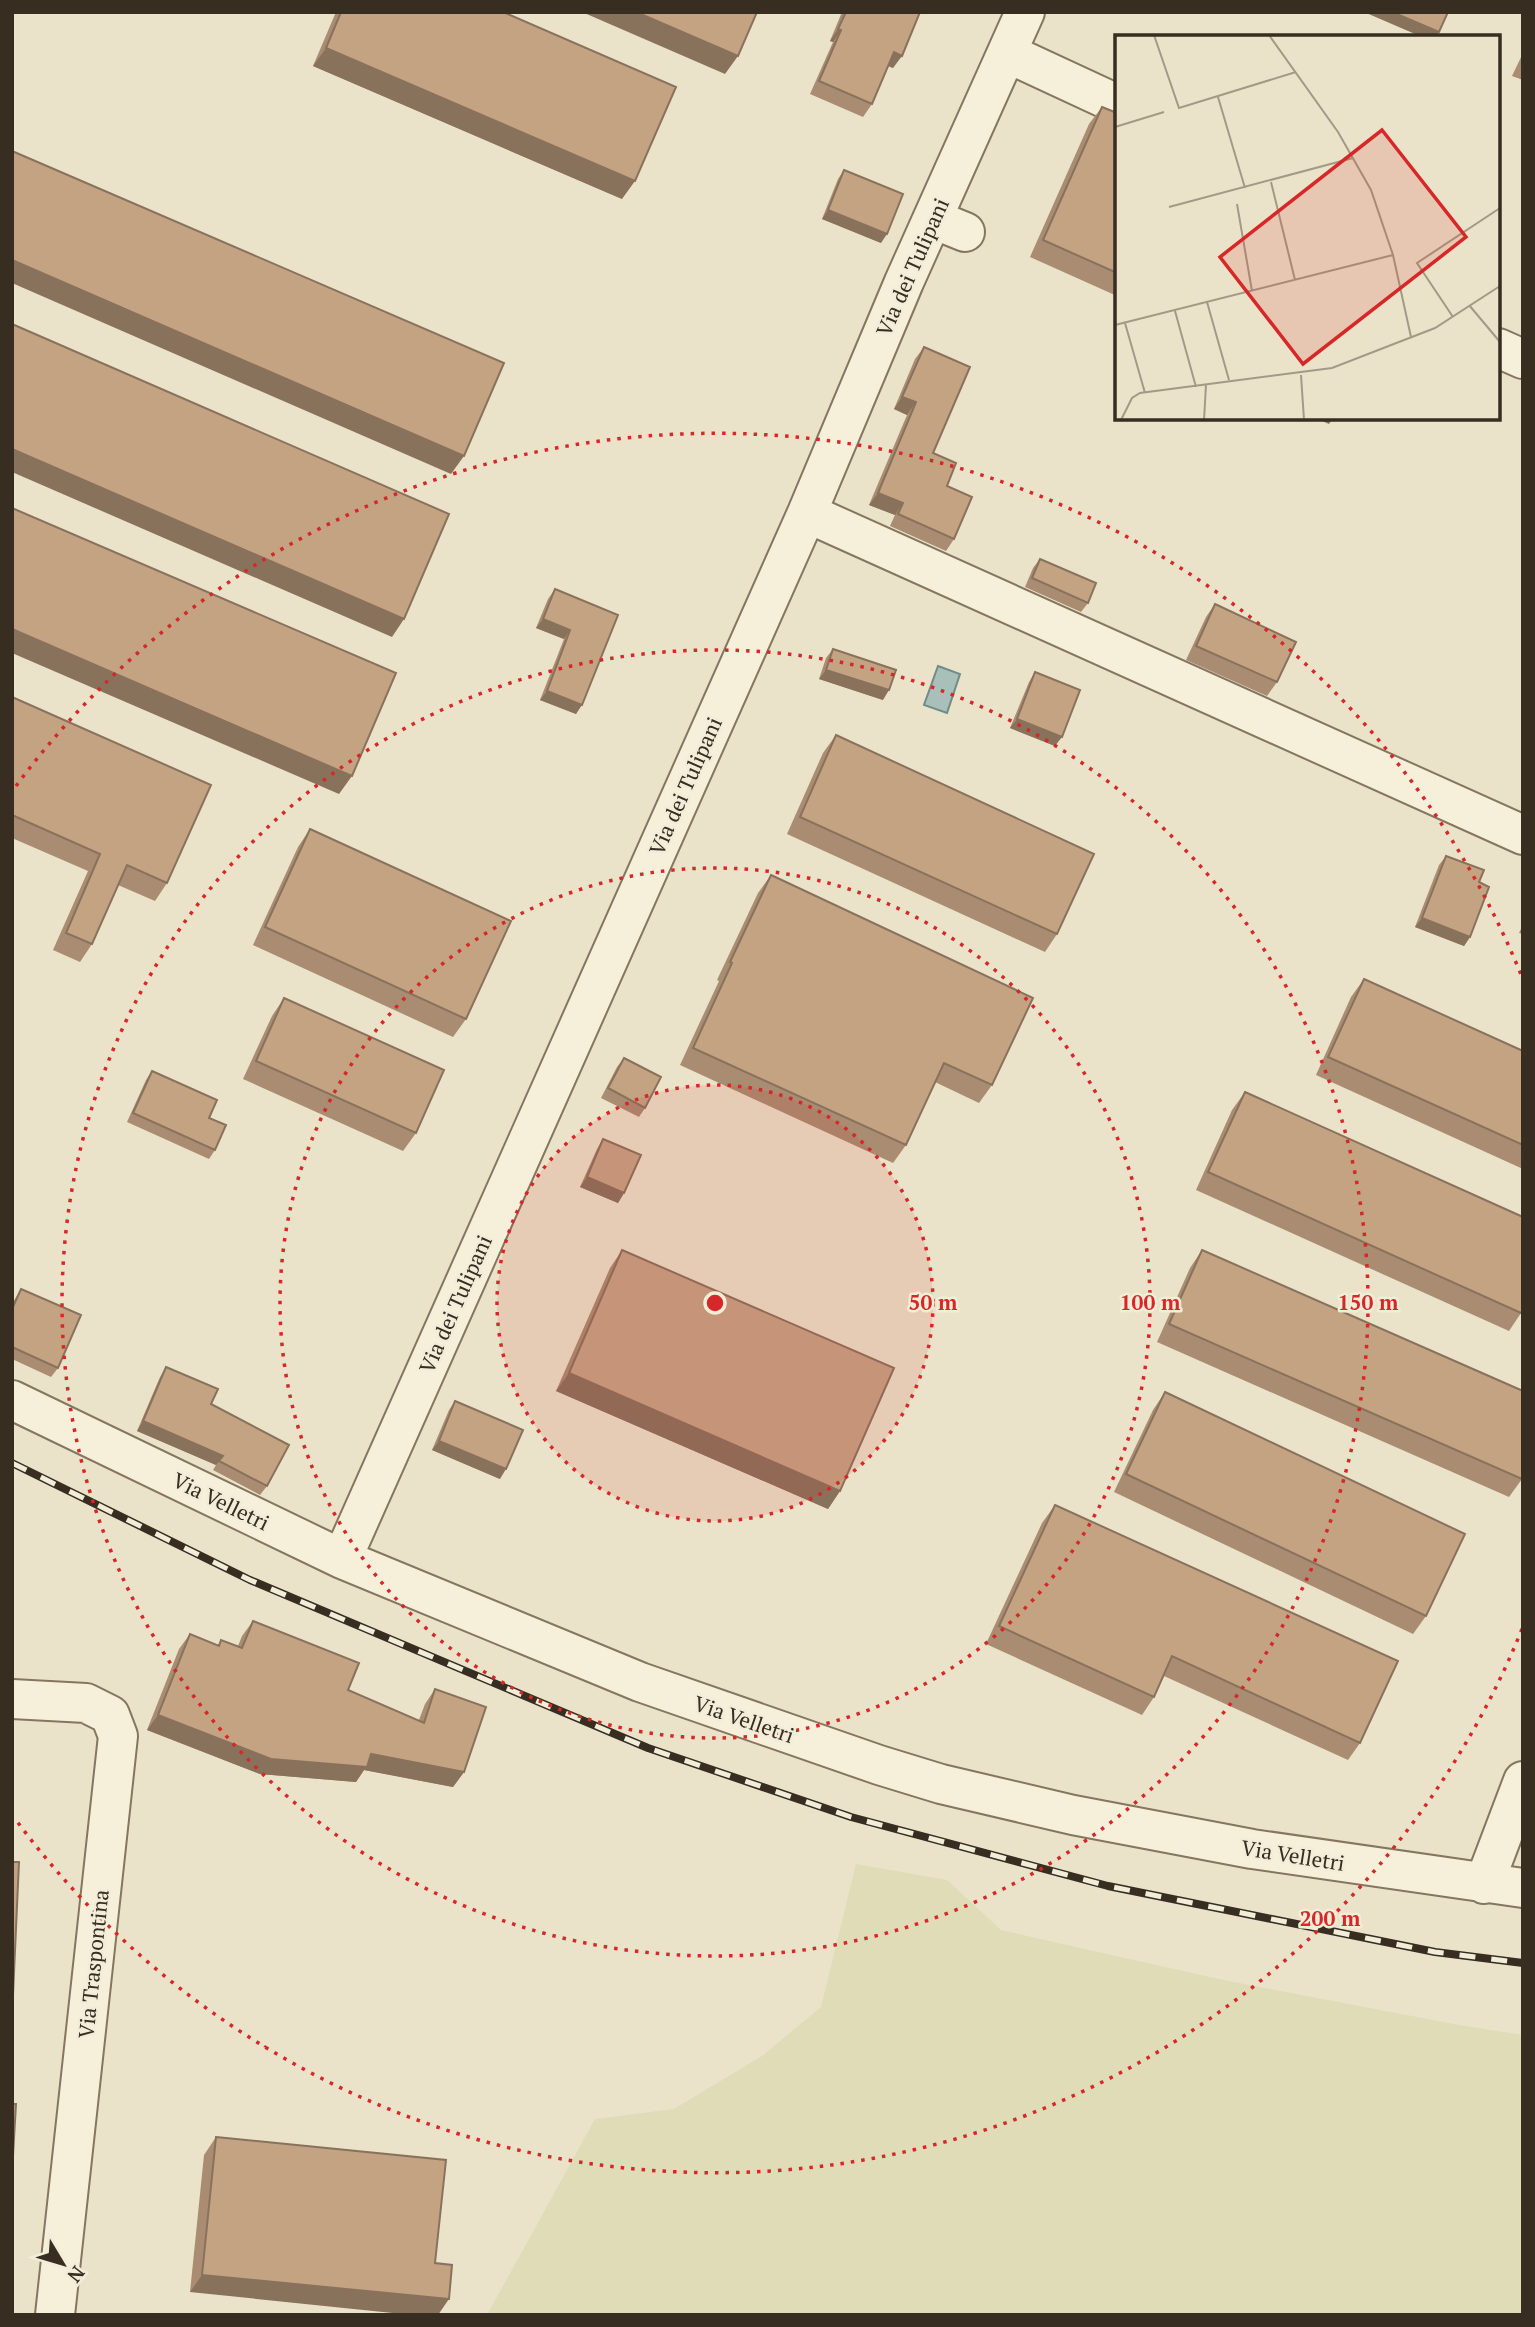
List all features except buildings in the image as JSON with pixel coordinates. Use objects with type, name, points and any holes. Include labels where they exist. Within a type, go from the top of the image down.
[{"type":"street","name":"Via dei Tulipani","points":[[342,1559],[807,513],[949,225],[1007,54],[1025,12]]},
{"type":"street","points":[[1007,54],[1115,103]]},
{"type":"street","points":[[1500,349],[1523,359]]},
{"type":"street","points":[[807,513],[1523,835]]},
{"type":"street","name":"Via Velletri","points":[[12,1400],[342,1559],[640,1682],[765,1727],[940,1784],[1073,1815],[1252,1849],[1523,1888]]},
{"type":"street","name":"Via Traspontina","points":[[12,1699],[86,1703],[110,1715],[118,1736],[55,2315]]},
{"type":"street","points":[[1484,1884],[1523,1781]]},
{"type":"shaded area","points":[[856,1864],[947,1880],[1001,1930],[1223,1980],[1523,2035],[1523,2315],[487,2315],[595,2119],[674,2109],[762,2056],[821,2007]]},
{"type":"water","points":[[938,666],[960,674],[947,713],[924,705]]},
{"type":"railway","points":[[12,1463],[250,1580],[648,1748],[851,1817],[1108,1886],[1435,1952],[1523,1963]]}]
